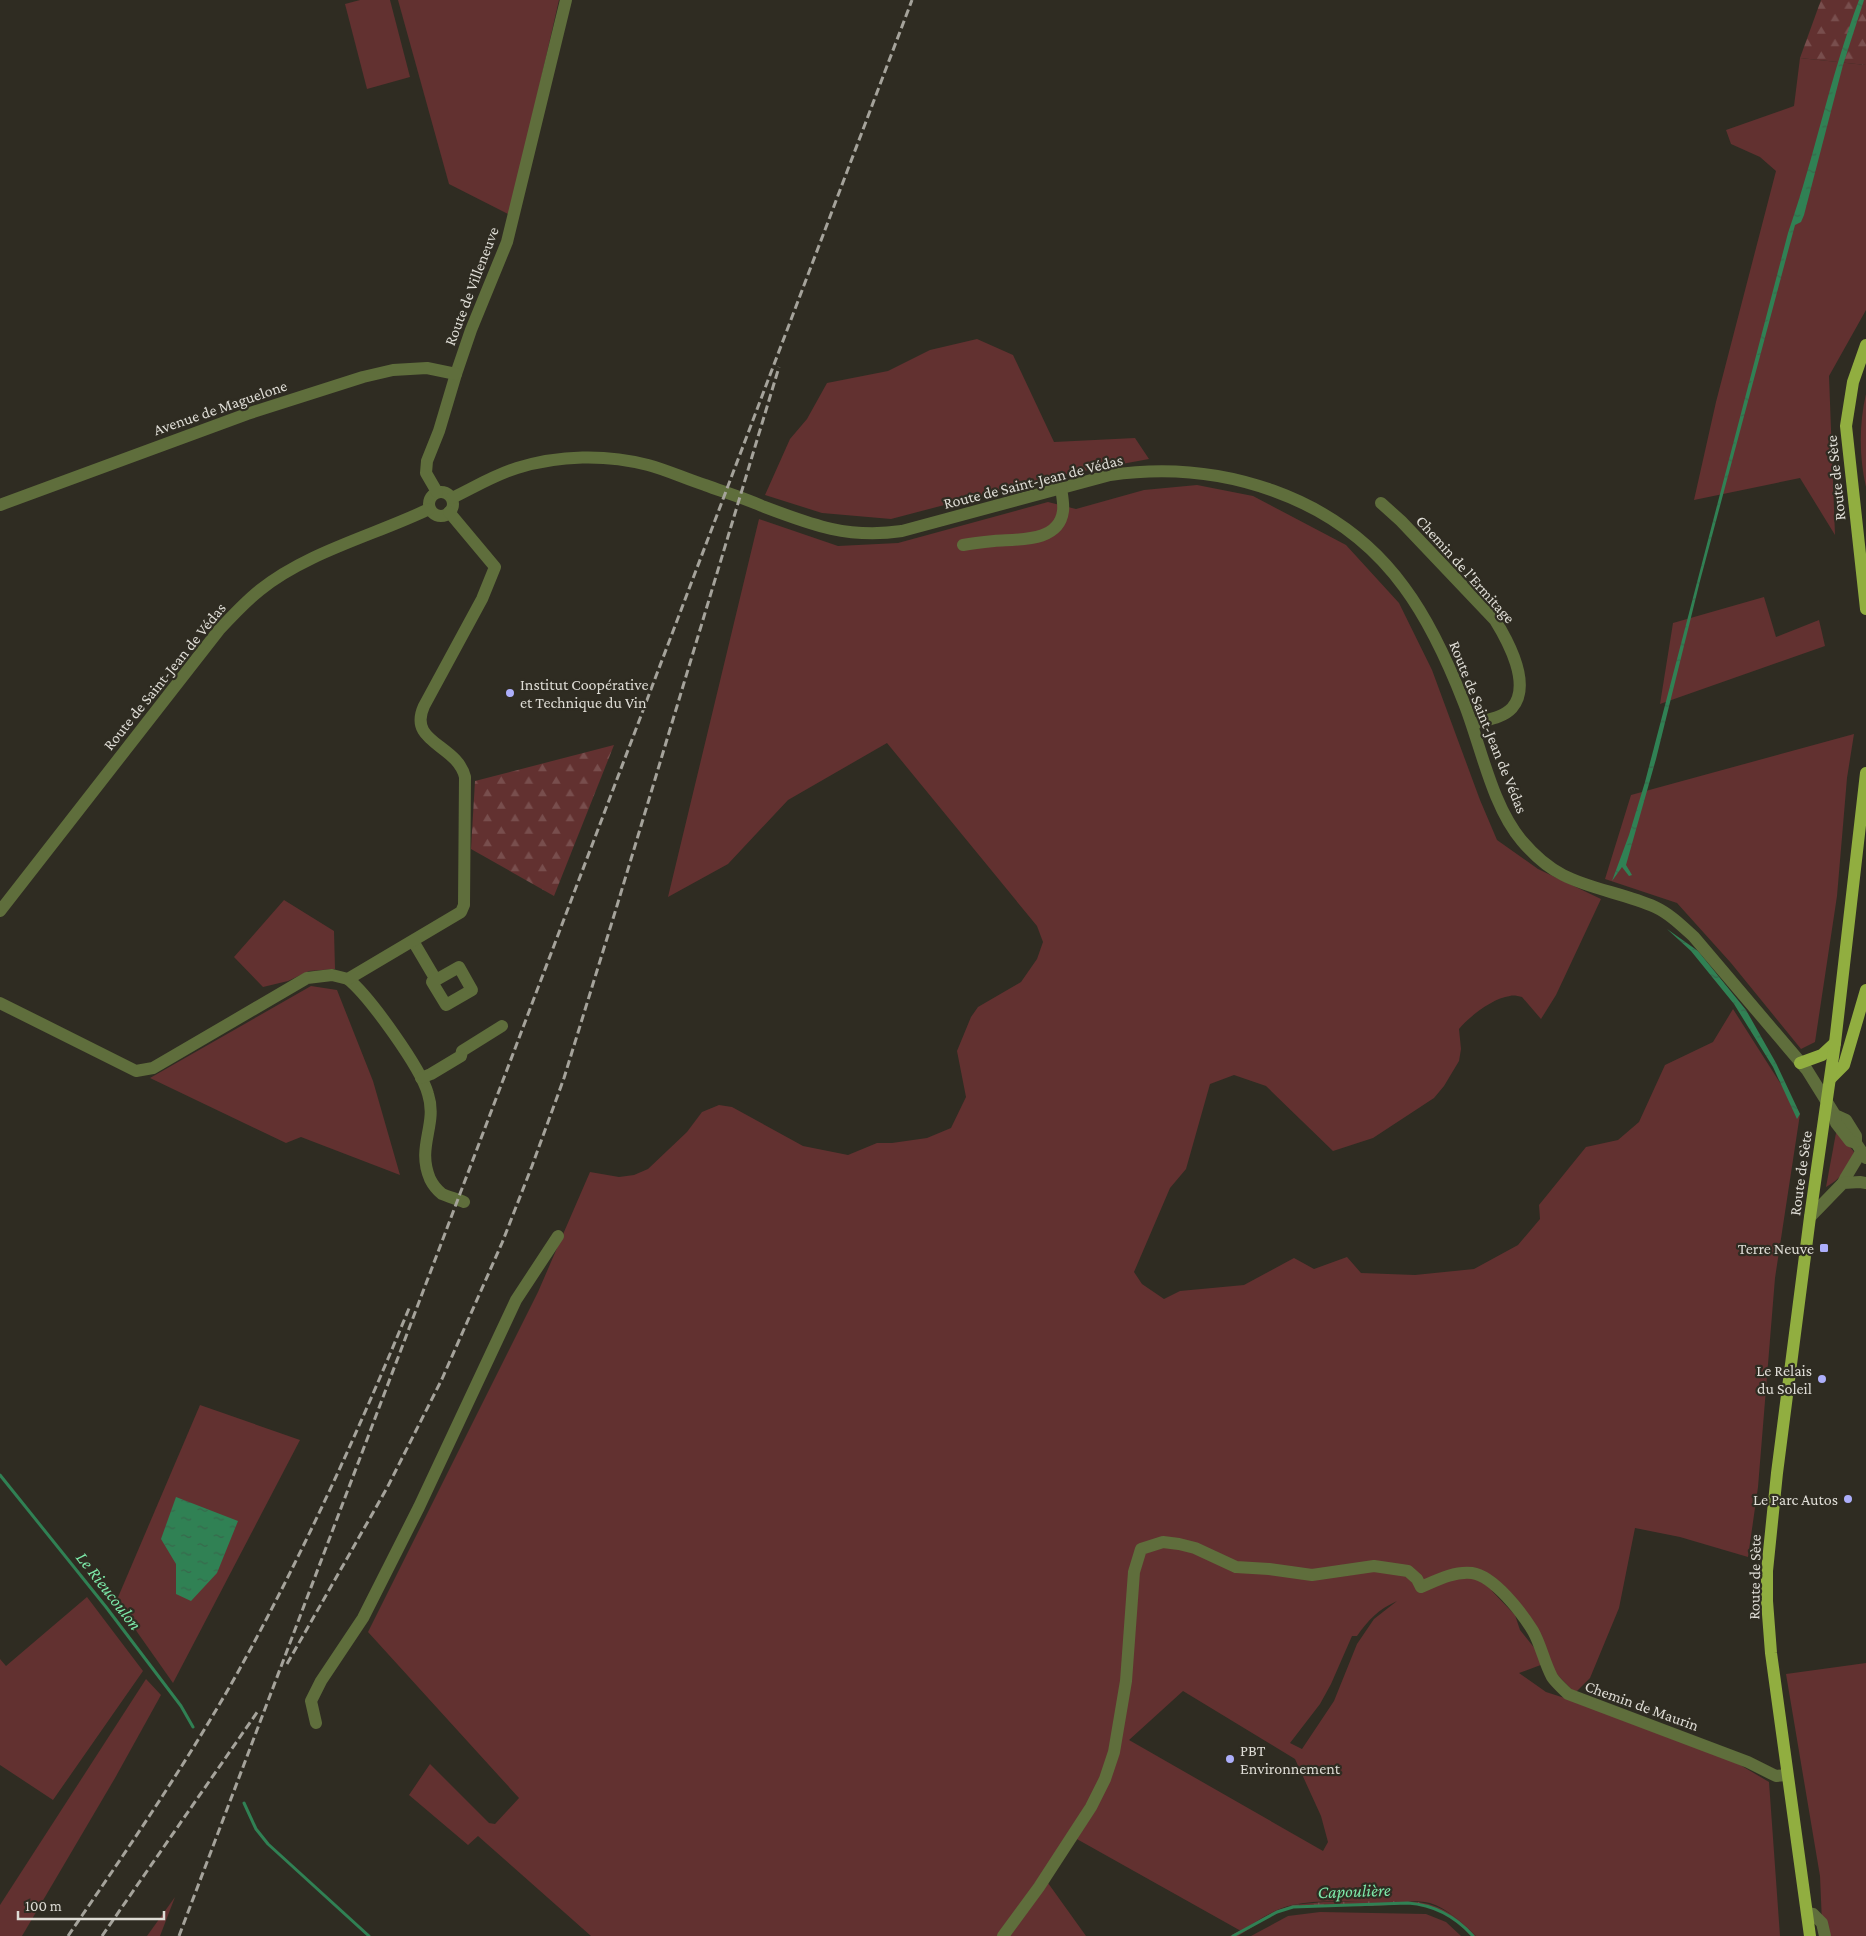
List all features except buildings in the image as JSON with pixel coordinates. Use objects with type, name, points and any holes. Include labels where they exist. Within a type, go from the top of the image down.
[{"type":"main road","name":"Route de Sète","points":[[1866,345],[1853,382],[1846,426],[1848,459],[1865,581],[1866,609]]},
{"type":"main road","name":"Route de Sète","points":[[1810,1936],[1786,1775],[1771,1653],[1767,1571],[1778,1463],[1810,1217],[1831,1109],[1831,1078],[1866,773]]},
{"type":"main road","points":[[1831,1078],[1844,1065],[1866,990]]},
{"type":"main road","points":[[1800,1062],[1822,1055],[1835,1043]]},
{"type":"street","name":"Route de Villeneuve","points":[[437,492],[426,473],[428,461],[471,330],[507,242],[566,0]]},
{"type":"street","name":"Avenue de Maguelone","points":[[0,505],[238,417],[363,377],[393,370],[427,368],[456,374]]},
{"type":"street","name":"Route de Saint-Jean de Védas","points":[[452,498],[493,477],[516,468],[546,461],[604,458],[642,464],[830,529],[874,535],[902,531],[1110,475],[1129,472],[1205,473],[1243,480],[1278,492],[1330,518],[1376,555],[1403,586],[1424,617],[1444,656],[1473,724],[1504,814],[1523,843],[1542,862],[1562,875],[1657,908],[1678,922],[1694,937],[1800,1062]]},
{"type":"street","points":[[964,545],[1025,539],[1044,535],[1052,531],[1064,511],[1061,488]]},
{"type":"street","points":[[437,492],[447,493],[452,498],[453,506],[449,512],[438,516],[429,509],[428,501],[437,492]]},
{"type":"street","name":"Chemin de l'Ermitage","points":[[1381,503],[1401,520],[1495,620],[1507,638],[1519,674],[1519,694],[1513,707],[1497,717],[1473,724]]},
{"type":"street","name":"Route de Saint-Jean de Védas","points":[[0,911],[219,630],[242,605],[261,589],[326,553],[429,509]]},
{"type":"street","points":[[348,978],[455,917],[462,912],[464,906],[465,777],[459,762],[428,737],[421,725],[420,719],[424,706],[491,581],[495,568],[449,512]]},
{"type":"street","points":[[413,941],[436,980]]},
{"type":"street","points":[[0,1003],[136,1071],[153,1068],[307,978],[332,975],[348,978],[368,999],[427,1090],[431,1110],[424,1146],[424,1160],[433,1184],[442,1194],[464,1202]]},
{"type":"street","points":[[421,1078],[461,1056],[462,1051],[502,1026]]},
{"type":"street","points":[[1800,1062],[1831,1109],[1836,1123],[1850,1141],[1861,1151],[1843,1183],[1810,1217]]},
{"type":"street","points":[[1843,1183],[1866,1183]]},
{"type":"street","points":[[316,1723],[311,1701],[321,1681],[363,1618],[419,1507],[516,1300],[558,1236]]},
{"type":"street","name":"Chemin de Maurin","points":[[1002,1936],[1039,1887],[1091,1807],[1105,1779],[1114,1752],[1126,1681],[1134,1572],[1141,1549],[1163,1542],[1179,1544],[1203,1551],[1236,1567],[1312,1574],[1374,1566],[1408,1571],[1417,1579],[1421,1587],[1458,1574],[1474,1573],[1486,1577],[1501,1590],[1525,1620],[1533,1632],[1553,1679],[1568,1694],[1748,1762],[1776,1776],[1786,1775]]},
{"type":"street","points":[[1807,1913],[1813,1914],[1822,1923],[1825,1936]]},
{"type":"green space","points":[[360,0],[390,0],[410,77],[367,89],[345,4]]},
{"type":"green space","points":[[398,0],[559,0],[510,215],[449,184]]},
{"type":"green space","points":[[1821,0],[1866,0],[1866,65],[1800,58]]},
{"type":"green space","points":[[1800,58],[1866,65],[1866,310],[1829,376],[1835,535],[1800,478],[1694,500],[1716,402],[1776,171],[1760,157],[1731,144],[1726,130],[1794,106]]},
{"type":"green space","points":[[977,339],[1013,355],[1054,442],[1135,438],[1149,459],[1051,477],[891,519],[822,513],[765,495],[790,439],[807,419],[827,383],[888,371],[930,350]]},
{"type":"green space","points":[[1866,394],[1866,487],[1862,464],[1861,440]]},
{"type":"green space","points":[[1197,485],[1253,496],[1346,545],[1399,603],[1432,670],[1480,800],[1497,840],[1538,869],[1601,899],[1556,995],[1541,1019],[1522,997],[1517,996],[1503,997],[1482,1008],[1459,1029],[1461,1049],[1459,1061],[1444,1086],[1434,1098],[1373,1138],[1333,1151],[1266,1086],[1234,1075],[1210,1084],[1186,1169],[1170,1188],[1134,1272],[1142,1284],[1164,1299],[1180,1291],[1244,1285],[1294,1258],[1314,1269],[1347,1257],[1361,1273],[1415,1275],[1474,1269],[1518,1245],[1540,1219],[1539,1205],[1586,1147],[1618,1140],[1639,1122],[1665,1065],[1713,1042],[1733,1009],[1800,1114],[1775,1278],[1758,1487],[1748,1557],[1680,1537],[1635,1528],[1619,1608],[1590,1678],[1575,1693],[1546,1663],[1519,1673],[1546,1692],[1608,1712],[1725,1756],[1769,1782],[1780,1936],[1476,1936],[1443,1909],[1430,1903],[1410,1901],[1323,1901],[1302,1903],[1279,1909],[1241,1931],[1075,1838],[1048,1883],[1086,1936],[591,1936],[478,1836],[468,1845],[409,1795],[430,1764],[489,1823],[495,1824],[519,1798],[368,1632],[538,1292],[590,1172],[619,1177],[634,1175],[648,1169],[687,1132],[702,1112],[719,1105],[732,1107],[803,1146],[848,1155],[877,1143],[927,1138],[951,1128],[966,1097],[957,1051],[971,1017],[978,1007],[1021,982],[1037,959],[1043,942],[1037,926],[887,743],[788,800],[728,864],[668,897],[759,519],[838,546],[898,543],[1048,502],[1076,509],[1144,490]],"holes":[[[1491,1590],[1518,1611],[1544,1660],[1520,1630],[1515,1615]],[[1397,1601],[1374,1619],[1357,1644],[1334,1701],[1302,1749],[1290,1743],[1320,1704],[1352,1636],[1357,1636],[1365,1625],[1385,1608]],[[1183,1691],[1295,1759],[1321,1816],[1328,1842],[1323,1851],[1129,1740]]]},
{"type":"green space","points":[[1764,597],[1776,637],[1819,620],[1825,646],[1660,704],[1673,623]]},
{"type":"green space","points":[[1854,734],[1847,778],[1837,896],[1815,1042],[1801,1049],[1731,963],[1677,903],[1605,879],[1631,795]]},
{"type":"green space","points":[[614,745],[554,896],[471,849],[475,781]]},
{"type":"green space","points":[[284,900],[334,931],[335,969],[309,971],[288,981],[263,987],[234,957]]},
{"type":"green space","points":[[311,986],[337,990],[373,1081],[400,1175],[301,1137],[286,1143],[150,1078]]},
{"type":"green space","points":[[1836,1133],[1840,1134],[1854,1152],[1844,1172],[1826,1187]]},
{"type":"green space","points":[[200,1405],[300,1440],[173,1683],[116,1602]]},
{"type":"green space","points":[[87,1597],[143,1671],[53,1800],[0,1765],[0,1659],[6,1666]]},
{"type":"green space","points":[[1866,1663],[1866,1936],[1825,1936],[1822,1923],[1820,1876],[1786,1674]]},
{"type":"green space","points":[[146,1679],[161,1695],[115,1778],[22,1936],[0,1936],[0,1905]]},
{"type":"green space","points":[[175,1897],[160,1936],[147,1936]]},
{"type":"green space","points":[[1400,1901],[1423,1903],[1442,1909],[1459,1920],[1476,1936],[1471,1936],[1455,1921],[1437,1910],[1423,1905],[1410,1904],[1299,1907],[1276,1914],[1238,1936],[1230,1936],[1275,1911],[1293,1905],[1324,1902]]},
{"type":"green space","points":[[1320,1912],[1426,1914],[1446,1922],[1461,1936],[1251,1936],[1288,1916]]},
{"type":"water","points":[[1859,0],[1864,0],[1843,65],[1804,215],[1801,222],[1795,225],[1700,581],[1656,759],[1626,865],[1632,875],[1629,876],[1622,867],[1612,881],[1629,835],[1645,782],[1788,233],[1839,58]]},
{"type":"water","points":[[1667,929],[1698,951],[1746,1010],[1776,1063],[1800,1114],[1797,1119],[1773,1067],[1734,1004],[1691,951]]},
{"type":"water","points":[[176,1497],[238,1521],[217,1573],[191,1601],[176,1594],[176,1564],[161,1539]]},
{"type":"waterway","name":"Le Rieucoulon","points":[[0,1475],[106,1607],[181,1706],[193,1727]]},
{"type":"waterway","name":"Le Rieucoulon","points":[[244,1803],[256,1829],[268,1844],[369,1936]]},
{"type":"waterway","name":"Capoulière","points":[[1233,1936],[1277,1912],[1293,1907],[1408,1903],[1427,1906],[1452,1917],[1473,1936]]},
{"type":"railway","points":[[179,1936],[912,0]]},
{"type":"railway","points":[[287,1664],[387,1488],[442,1379],[502,1243],[532,1166],[564,1078],[779,367]]},
{"type":"railway","points":[[68,1936],[177,1773],[238,1672],[308,1537],[371,1399],[410,1306]]},
{"type":"railway","points":[[102,1936],[258,1711]]},
{"type":"place","name":"Institut Coopérative et Technique du Vin","points":[[510,693]]},
{"type":"place","name":"Terre Neuve","points":[[1824,1248]]},
{"type":"place","name":"Le Relais du Soleil","points":[[1822,1379]]},
{"type":"place","name":"Le Parc Autos","points":[[1848,1499]]},
{"type":"place","name":"PBT Environnement","points":[[1230,1759]]}]
